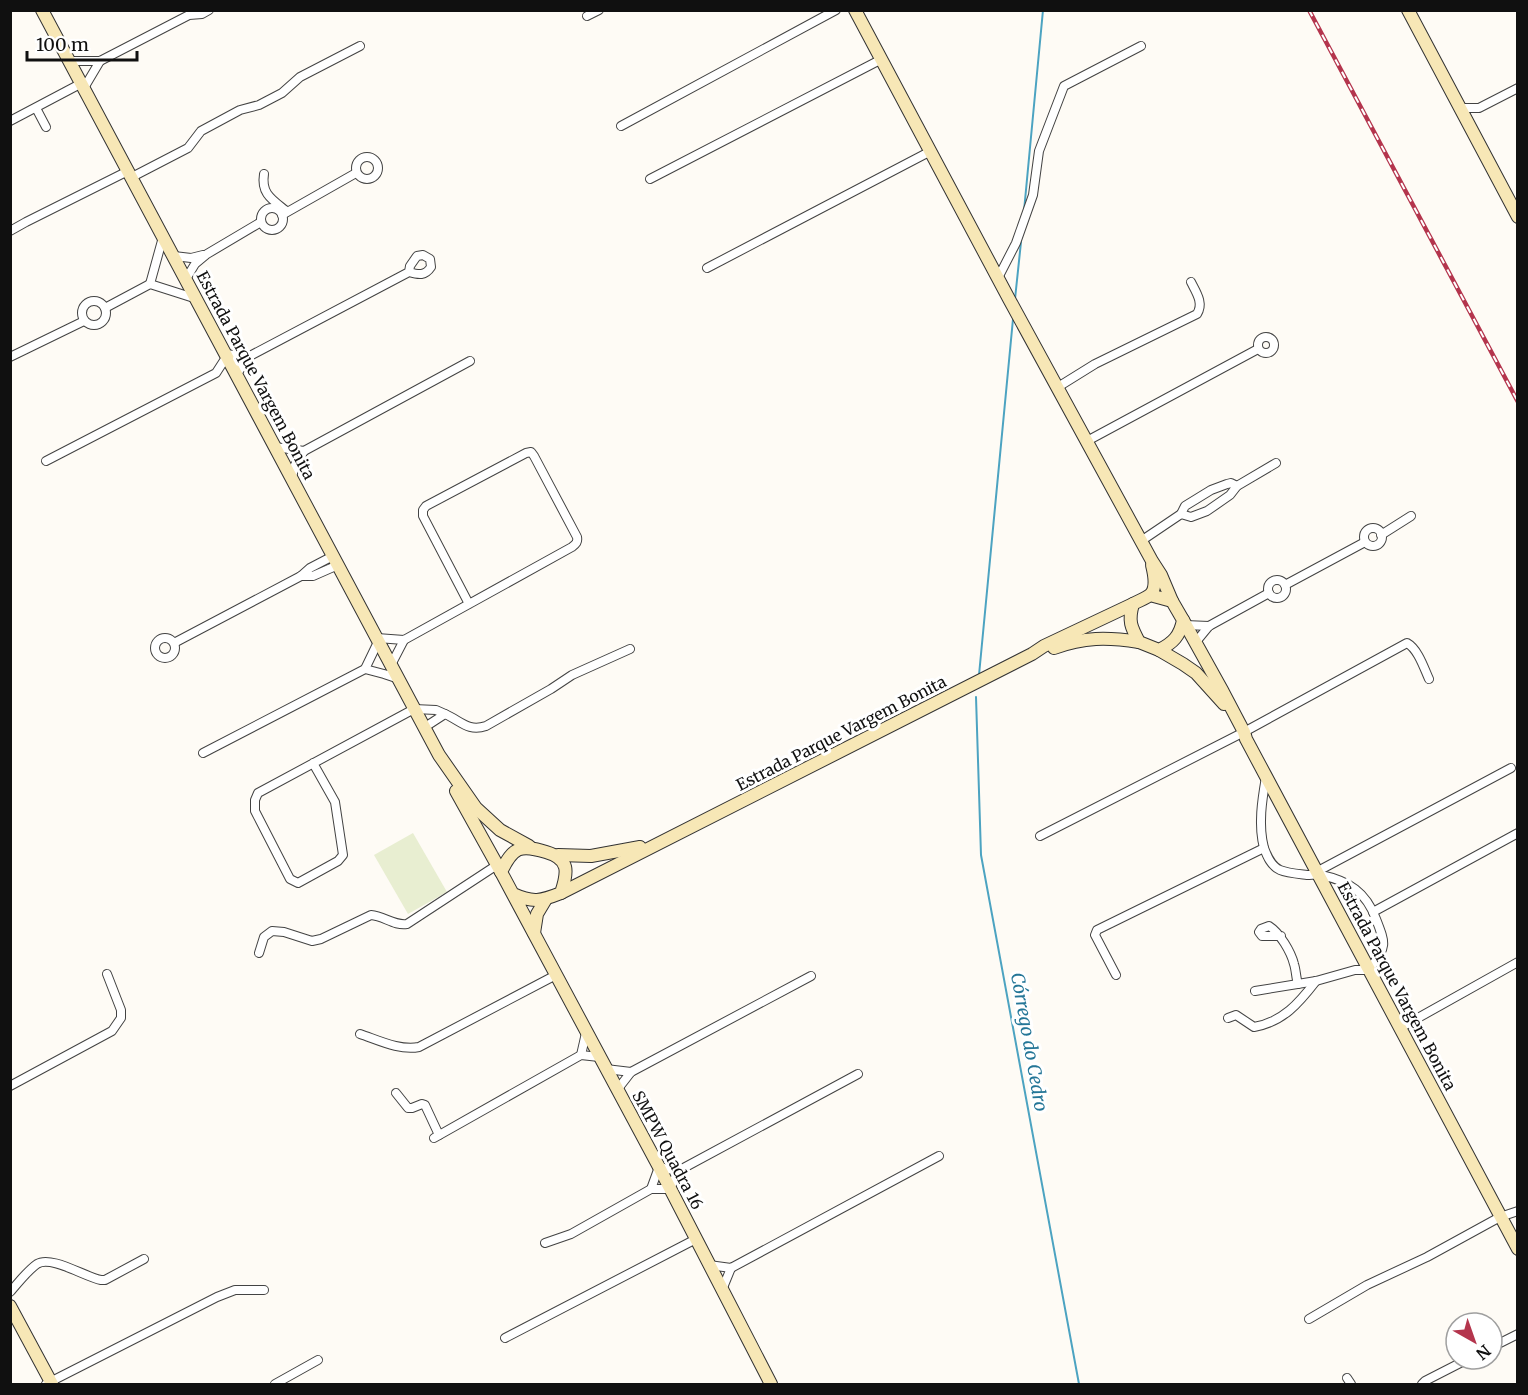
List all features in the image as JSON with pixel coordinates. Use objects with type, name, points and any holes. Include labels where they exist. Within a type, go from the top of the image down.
[{"type":"main road","name":"Estrada Parque Vargem Bonita","points":[[42,10],[439,755],[476,808],[500,830],[529,846]]},
{"type":"main road","points":[[1408,10],[1468,125],[1513,202],[1518,217]]},
{"type":"main road","points":[[854,11],[1161,575],[1184,622],[1174,641],[1159,650],[1139,642],[1131,625],[1133,604],[1150,595],[1172,601]]},
{"type":"main road","points":[[1150,595],[1154,580],[1152,561]]},
{"type":"main road","name":"Estrada Parque Vargem Bonita","points":[[561,893],[1044,646],[1133,604]]},
{"type":"main road","name":"Estrada Parque Vargem Bonita","points":[[1184,622],[1518,1249]]},
{"type":"main road","name":"Estrada Parque Vargem Bonita","points":[[1032,654],[1090,639],[1105,638],[1139,642]]},
{"type":"main road","name":"Estrada Parque Vargem Bonita","points":[[1159,650],[1196,673],[1225,705],[1244,735]]},
{"type":"main road","name":"Estrada Parque Vargem Bonita","points":[[439,755],[441,763],[499,869]]},
{"type":"main road","name":"Estrada Parque Vargem Bonita","points":[[558,855],[591,856],[664,840]]},
{"type":"main road","points":[[529,846],[558,855],[566,872],[566,880],[561,893],[540,901],[532,901],[513,894],[499,869],[520,848],[529,846]]},
{"type":"main road","name":"SMPW Quadra 16","points":[[513,894],[659,1167],[771,1384]]},
{"type":"main road","points":[[534,933],[537,915],[546,899]]},
{"type":"main road","points":[[10,1306],[50,1384]]},
{"type":"street","points":[[10,121],[83,86],[100,61],[192,12],[202,14],[208,10]]},
{"type":"street","points":[[587,16],[599,10]]},
{"type":"street","points":[[621,126],[836,10]]},
{"type":"street","points":[[10,231],[188,148],[201,131],[240,110],[259,105],[288,89],[300,76],[360,46]]},
{"type":"street","points":[[998,278],[1016,243],[1034,195],[1039,151],[1064,86],[1142,46]]},
{"type":"street","points":[[650,179],[880,60]]},
{"type":"street","points":[[69,61],[100,61]]},
{"type":"street","points":[[1459,108],[1479,108],[1518,88]]},
{"type":"street","points":[[36,108],[46,127]]},
{"type":"street","points":[[1468,125],[1479,108]]},
{"type":"street","points":[[707,268],[929,152]]},
{"type":"street","points":[[285,214],[272,208],[266,210],[261,222],[265,228],[272,230],[279,228],[285,214],[356,173]]},
{"type":"street","points":[[264,174],[265,192],[285,214]]},
{"type":"street","points":[[186,279],[195,264],[207,254],[261,222]]},
{"type":"street","points":[[150,284],[163,237]]},
{"type":"street","points":[[174,256],[191,258],[207,254]]},
{"type":"street","points":[[46,461],[216,373],[226,355],[248,357],[409,272]]},
{"type":"street","points":[[1058,387],[1095,364],[1197,314],[1201,307],[1200,301],[1191,282]]},
{"type":"street","points":[[105,308],[150,284],[197,299]]},
{"type":"street","points":[[94,300],[100,302],[105,308],[106,315],[97,325],[90,325],[81,315],[82,308],[87,302],[94,300]]},
{"type":"street","points":[[10,357],[84,321]]},
{"type":"street","points":[[1087,441],[1258,349]]},
{"type":"street","points":[[216,373],[238,376],[248,357]]},
{"type":"street","points":[[291,477],[304,451],[470,361]]},
{"type":"street","points":[[275,447],[304,451]]},
{"type":"street","points":[[203,753],[365,669],[378,640],[404,640],[572,547],[577,542],[577,537],[531,452],[426,506],[423,510],[423,516],[469,604]]},
{"type":"street","points":[[1181,514],[1191,517],[1207,511],[1230,495],[1237,486],[1276,463]]},
{"type":"street","points":[[1141,541],[1181,514],[1185,506],[1211,490],[1231,483],[1237,486]]},
{"type":"street","points":[[1285,585],[1365,542],[1364,535],[1368,530],[1377,530],[1381,534],[1411,516]]},
{"type":"street","points":[[174,643],[302,576],[310,568],[335,561]]},
{"type":"street","points":[[1278,580],[1285,585],[1286,590],[1281,597],[1272,597],[1269,593],[1269,585],[1273,581],[1278,580]]},
{"type":"street","points":[[1195,643],[1209,626],[1269,593]]},
{"type":"street","points":[[1184,622],[1209,626]]},
{"type":"street","points":[[391,665],[404,640]]},
{"type":"street","points":[[1040,836],[1244,735],[1407,643],[1414,649],[1429,679]]},
{"type":"street","points":[[313,764],[335,802],[343,855],[338,861],[298,883],[290,879],[255,811],[254,803],[258,793],[414,709],[436,710],[470,728],[477,729],[486,726],[572,675],[630,649]]},
{"type":"street","points":[[365,669],[399,679]]},
{"type":"street","points":[[425,727],[445,714]]},
{"type":"street","points":[[1266,776],[1262,799],[1261,836],[1264,848],[1270,861],[1278,869],[1307,875],[1319,873],[1511,768]]},
{"type":"street","points":[[1373,912],[1518,834]]},
{"type":"street","points":[[1116,975],[1098,943],[1095,935],[1097,930],[1264,848]]},
{"type":"street","points":[[259,953],[264,937],[272,931],[312,940],[321,939],[371,915],[394,923],[407,924],[499,869]]},
{"type":"street","points":[[1255,991],[1316,981],[1355,970],[1369,970],[1383,949],[1383,938],[1365,896],[1353,887],[1319,873]]},
{"type":"street","points":[[1281,936],[1294,964],[1298,984]]},
{"type":"street","points":[[1400,1028],[1518,962]]},
{"type":"street","points":[[10,1086],[112,1031],[121,1018],[121,1010],[107,974]]},
{"type":"street","points":[[360,1035],[409,1048],[419,1047],[556,975]]},
{"type":"street","points":[[618,1090],[631,1072],[811,976]]},
{"type":"street","points":[[1228,1018],[1236,1015],[1254,1027],[1266,1025],[1292,1010],[1316,981]]},
{"type":"street","points":[[580,1055],[586,1032]]},
{"type":"street","points":[[396,1092],[408,1108],[422,1104],[425,1106],[437,1136],[580,1055],[599,1057]]},
{"type":"street","points":[[606,1069],[631,1072]]},
{"type":"street","points":[[545,1243],[571,1234],[651,1189],[670,1189],[678,1171],[858,1074]]},
{"type":"street","points":[[709,1265],[730,1268],[939,1156]]},
{"type":"street","points":[[651,1189],[659,1167],[678,1171]]},
{"type":"street","points":[[1309,1319],[1367,1285],[1427,1257],[1500,1217],[1518,1211]]},
{"type":"street","points":[[505,1338],[696,1239]]},
{"type":"street","points":[[10,1292],[28,1271],[38,1263],[45,1261],[105,1280],[144,1259]]},
{"type":"street","points":[[722,1290],[730,1268]]},
{"type":"street","points":[[50,1384],[217,1297],[235,1290],[264,1290]]},
{"type":"street","points":[[1504,1341],[1518,1334]]},
{"type":"street","points":[[274,1384],[318,1360]]},
{"type":"street","points":[[1422,1384],[1445,1371]]},
{"type":"green space","points":[[413,833],[447,892],[408,914],[374,855]]},
{"type":"waterway","points":[[1024,211],[1043,10]]},
{"type":"waterway","points":[[1015,299],[1021,242]]},
{"type":"waterway","points":[[979,675],[1013,319]]},
{"type":"waterway","name":"Córrego do Cedro","points":[[976,697],[981,855],[1079,1384]]},
{"type":"railway","points":[[1309,10],[1518,402]]}]
